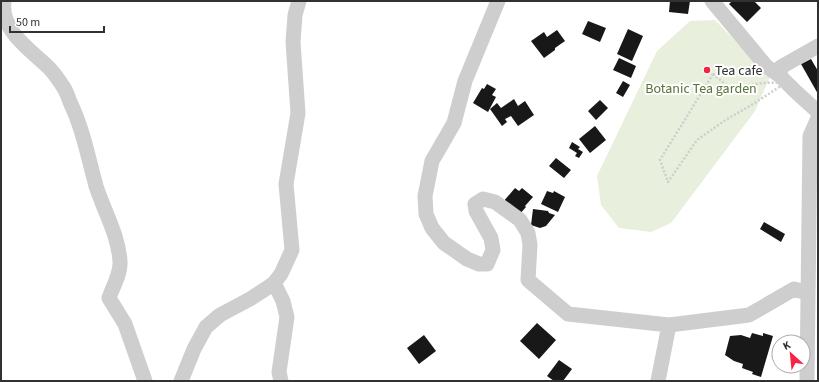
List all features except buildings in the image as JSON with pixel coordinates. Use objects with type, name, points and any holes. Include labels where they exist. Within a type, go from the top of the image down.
[{"type":"street","points":[[4,1],[3,8],[6,21],[21,42],[48,67],[63,86],[73,106],[81,128],[97,187],[117,241],[120,262],[118,276],[109,298],[125,324],[145,381]]},
{"type":"street","points":[[181,381],[194,349],[206,327],[220,315],[250,299],[274,283],[281,274],[292,250],[286,184],[298,113],[293,42],[295,15],[299,1]]},
{"type":"street","points":[[498,1],[465,81],[454,123],[432,161],[425,196],[426,214],[432,228],[444,243],[467,259],[479,264],[487,264],[493,250],[491,238],[476,211],[475,204],[483,199],[495,202],[520,220],[528,233],[530,245],[528,280],[568,314],[669,325],[750,315],[794,289],[807,293]]},
{"type":"street","points":[[712,1],[766,66],[818,112]]},
{"type":"street","points":[[787,83],[781,66],[818,46]]},
{"type":"street","points":[[806,381],[810,136],[818,118]]},
{"type":"street","points":[[274,283],[284,301],[287,317],[280,372],[281,381]]},
{"type":"street","points":[[658,381],[669,325]]},
{"type":"path","points":[[763,83],[730,88],[713,74],[660,160],[668,182],[697,140],[724,121],[787,83]]},
{"type":"green space","name":"Botanic Tea garden","points":[[715,20],[770,77],[755,111],[671,223],[651,232],[619,228],[601,205],[597,176],[657,51],[690,21]]},
{"type":"place","name":"Tea cafe","points":[[707,70]]}]
